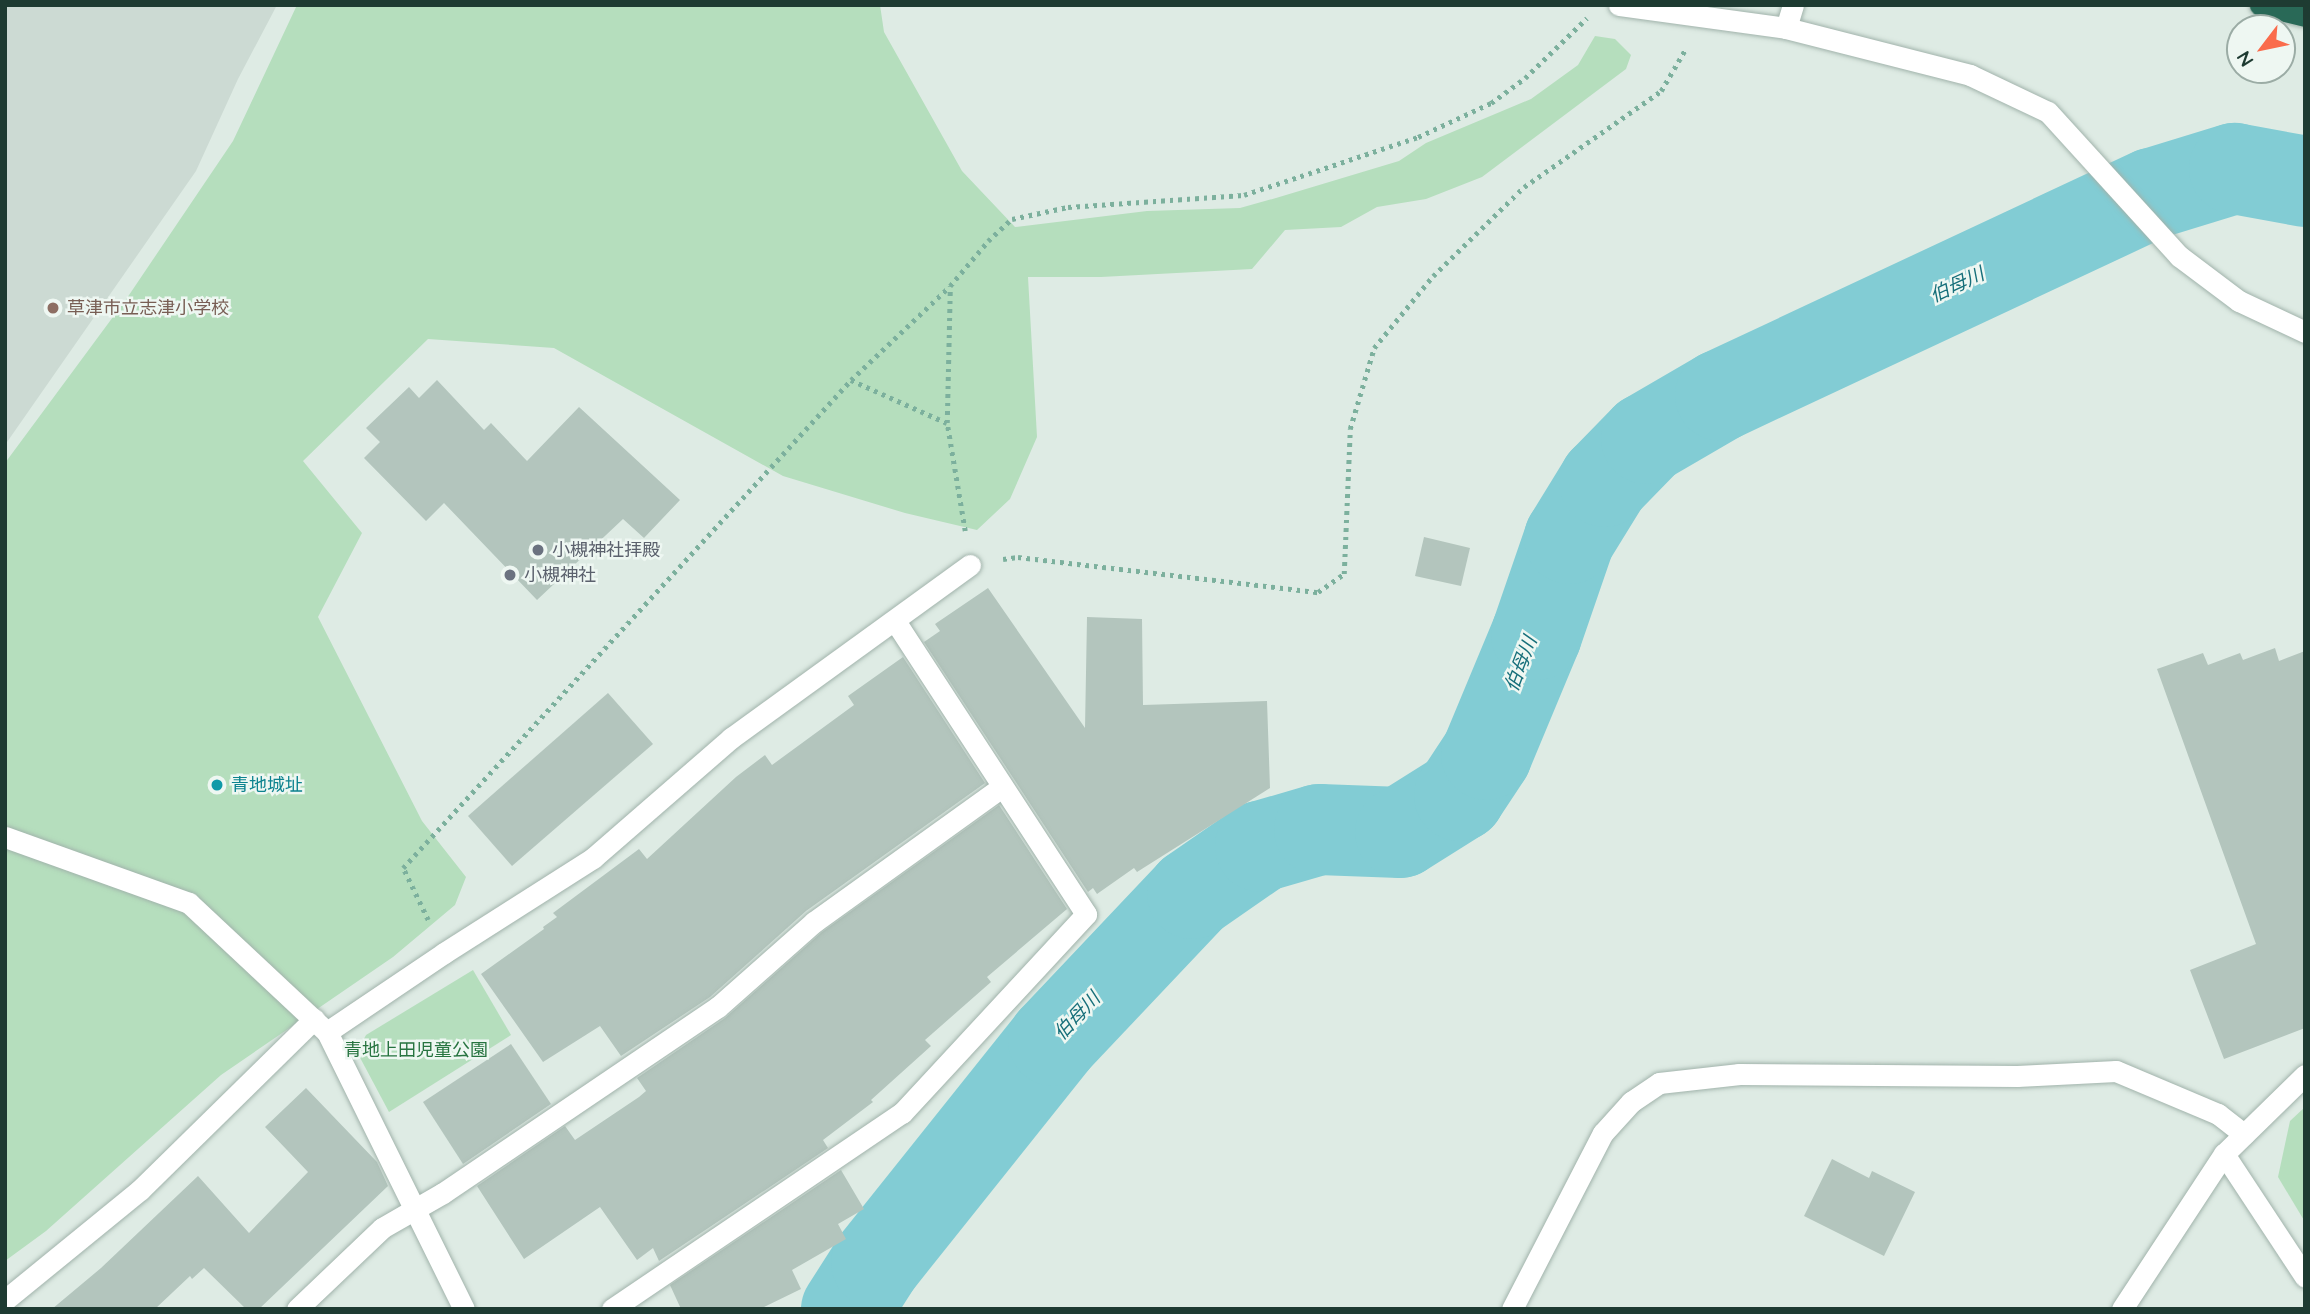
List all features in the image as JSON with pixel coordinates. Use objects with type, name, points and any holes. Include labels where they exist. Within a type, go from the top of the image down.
[{"type":"highway","points":[[2260,5],[2305,16]]},
{"type":"street","points":[[1619,5],[1786,28],[1970,75],[2048,112],[2179,256],[2239,301],[2305,332]]},
{"type":"street","points":[[1786,28],[1793,5]]},
{"type":"street","points":[[5,1300],[140,1190],[320,1026],[444,953],[593,858],[731,738],[970,565]]},
{"type":"street","points":[[612,1309],[902,1113],[1086,914],[895,621]]},
{"type":"street","points":[[297,1309],[382,1228],[415,1211],[718,1007],[814,922],[1002,787]]},
{"type":"street","points":[[5,837],[189,903],[320,1026],[464,1309]]},
{"type":"street","points":[[1512,1309],[1603,1133],[1631,1102],[1659,1083],[1739,1074],[2017,1076],[2116,1072],[2218,1114],[2244,1134]]},
{"type":"street","points":[[2122,1309],[2224,1154],[2305,1075]]},
{"type":"street","points":[[2224,1154],[2305,1276]]},
{"type":"path","points":[[444,953],[403,868],[851,380],[950,286],[988,240],[1012,219],[1068,207],[1244,195],[1418,137],[1491,103],[1525,78],[1591,14]]},
{"type":"path","points":[[950,286],[947,423],[970,565],[1018,557],[1318,592],[1344,574],[1350,429],[1374,348],[1433,276],[1524,187],[1661,91],[1704,17]]},
{"type":"path","points":[[851,380],[947,423]]},
{"type":"shaded area","name":"草津市立志津小学校","points":[[5,5],[277,5],[238,79],[196,171],[5,445]]},
{"type":"green space","points":[[297,5],[880,5],[884,32],[962,171],[1015,227],[1147,211],[1240,208],[1276,198],[1399,161],[1426,143],[1531,99],[1578,65],[1595,36],[1615,39],[1631,55],[1626,69],[1482,177],[1426,199],[1377,207],[1341,227],[1285,230],[1252,269],[1101,277],[1028,277],[1037,437],[1010,499],[977,530],[905,513],[783,476],[554,348],[428,339],[303,461],[362,533],[318,617],[422,821],[466,877],[455,905],[393,957],[221,1075],[46,1231],[5,1261],[5,463],[127,298],[233,141]]},
{"type":"green space","name":"青地上田児童公園","points":[[473,970],[511,1035],[389,1112],[357,1052],[366,1035]]},
{"type":"green space","points":[[2305,1107],[2305,1222],[2278,1177],[2290,1121]]},
{"type":"building","points":[[437,380],[484,430],[491,423],[527,461],[579,407],[680,500],[644,538],[623,519],[537,600],[444,503],[426,521],[364,458],[380,442],[366,428],[409,387],[419,398]]},
{"type":"building","points":[[1424,537],[1470,548],[1461,586],[1415,576]]},
{"type":"building","points":[[988,588],[1085,728],[1087,617],[1142,619],[1143,705],[1267,701],[1270,788],[1137,872],[1134,868],[1097,894],[1093,888],[1088,892],[924,642],[940,631],[935,624]]},
{"type":"building","points":[[2275,648],[2279,661],[2305,651],[2305,1028],[2224,1059],[2190,970],[2256,944],[2157,669],[2203,653],[2208,665],[2240,653],[2243,660]]},
{"type":"building","points":[[903,657],[985,783],[806,911],[710,997],[621,1056],[600,1026],[543,1062],[481,974],[544,929],[543,927],[557,917],[553,913],[639,849],[647,859],[736,777],[765,755],[772,765],[854,705],[848,696]]},
{"type":"building","points":[[608,693],[653,744],[512,866],[468,816]]},
{"type":"building","points":[[999,805],[1067,909],[987,977],[991,982],[925,1040],[931,1046],[871,1100],[873,1102],[823,1140],[828,1148],[659,1261],[653,1248],[637,1260],[600,1207],[524,1259],[477,1186],[565,1126],[575,1140],[639,1097],[646,1091],[637,1078],[725,1018],[822,932]]},
{"type":"building","points":[[511,1044],[551,1104],[463,1164],[423,1102]]},
{"type":"building","points":[[306,1088],[377,1162],[388,1186],[259,1309],[246,1309],[204,1268],[192,1279],[190,1276],[155,1309],[52,1309],[101,1268],[198,1176],[249,1233],[308,1172],[265,1127]]},
{"type":"building","points":[[1832,1159],[1869,1178],[1872,1171],[1915,1192],[1884,1256],[1804,1216]]},
{"type":"building","points":[[841,1170],[864,1209],[838,1224],[846,1239],[792,1270],[801,1289],[760,1309],[681,1309],[670,1285]]},
{"type":"waterway","name":"伯母川","points":[[846,1309],[876,1262],[1053,1040],[1192,893],[1260,846],[1319,829],[1400,832],[1459,795],[1486,754],[1536,634],[1569,538],[1604,481],[1646,438],[1720,395],[2152,193],[2234,168],[2305,181]]},
{"type":"place","name":"草津市立志津小学校","points":[[53,308]]},
{"type":"place","name":"小槻神社拝殿","points":[[538,550]]},
{"type":"place","name":"小槻神社","points":[[510,575]]},
{"type":"place","name":"青地城址","points":[[217,785]]}]
